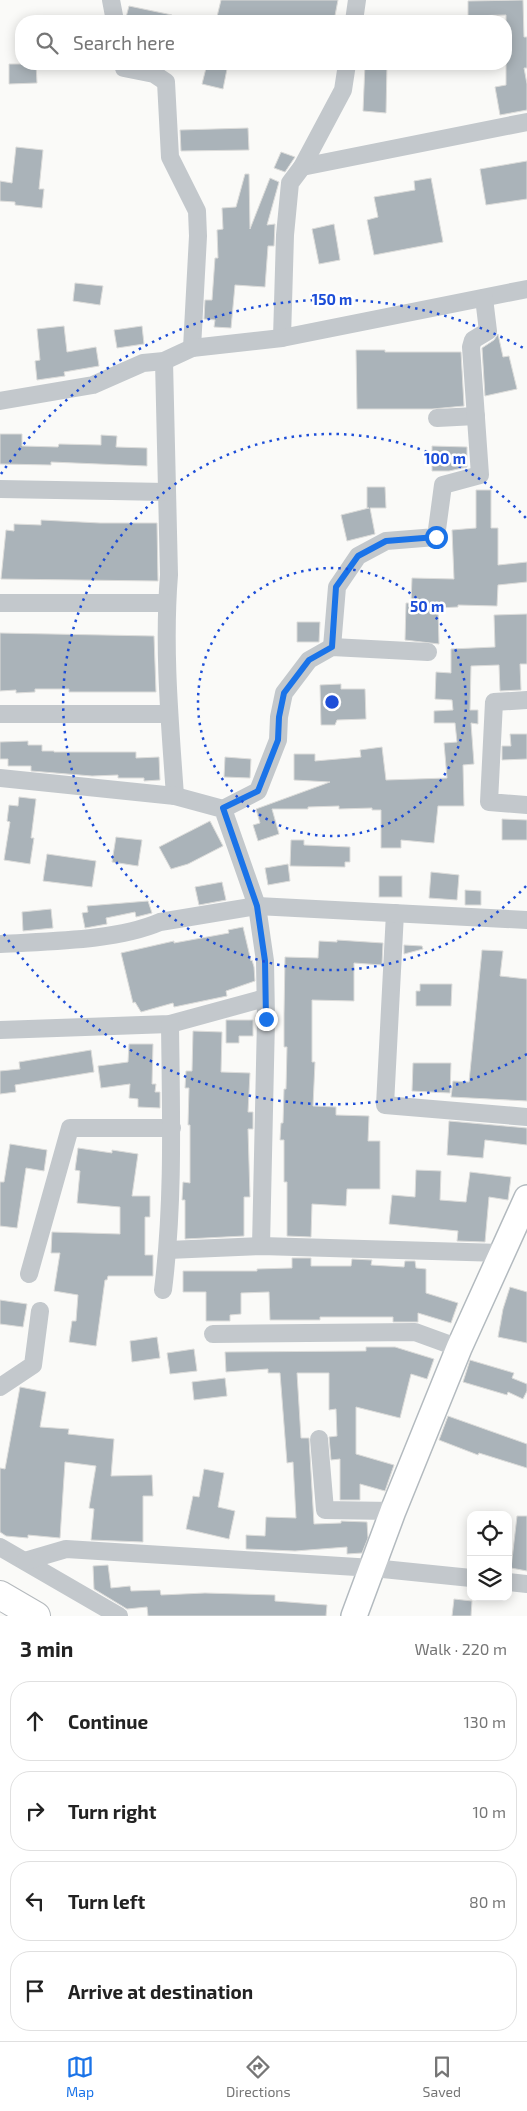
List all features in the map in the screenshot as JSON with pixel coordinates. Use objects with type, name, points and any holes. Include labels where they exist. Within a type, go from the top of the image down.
[{"type":"highway","points":[[0,1594],[36,1616]]},
{"type":"street","points":[[111,0],[114,15]]},
{"type":"street","points":[[355,15],[358,0]]},
{"type":"street","points":[[134,70],[154,74],[166,82],[170,157],[197,211],[198,236],[192,348]]},
{"type":"street","points":[[282,338],[285,235],[290,183],[302,167],[343,90],[347,70]]},
{"type":"street","points":[[302,167],[527,122]]},
{"type":"street","points":[[0,401],[93,385],[143,363],[164,361],[192,348],[282,338],[527,289]]},
{"type":"street","points":[[332,647],[336,587],[358,556],[386,541],[436,537],[444,485],[480,475],[471,347],[473,340],[488,331],[484,298]]},
{"type":"street","points":[[164,361],[170,575],[167,603],[169,714],[175,796]]},
{"type":"street","points":[[437,418],[476,416]]},
{"type":"street","points":[[0,489],[167,492]]},
{"type":"street","points":[[0,603],[167,603]]},
{"type":"street","points":[[0,778],[175,796],[204,805],[223,808],[258,791],[278,740],[279,717],[284,693],[309,660],[332,647],[428,652]]},
{"type":"street","points":[[527,700],[494,702],[489,802],[527,805]]},
{"type":"street","points":[[0,714],[169,714]]},
{"type":"street","points":[[223,808],[257,906],[265,961],[261,1246]]},
{"type":"street","points":[[0,944],[84,938],[145,929],[160,922],[257,906],[527,920]]},
{"type":"street","points":[[395,912],[385,1105],[527,1117]]},
{"type":"street","points":[[0,1030],[170,1024],[265,998]]},
{"type":"street","points":[[163,1290],[168,1250],[172,1128],[170,1024]]},
{"type":"street","points":[[29,1274],[70,1128],[172,1128]]},
{"type":"street","points":[[354,1616],[374,1568],[393,1511],[459,1348],[527,1198]]},
{"type":"street","points":[[168,1250],[261,1246],[502,1253]]},
{"type":"street","points":[[0,1387],[34,1365],[40,1311]]},
{"type":"street","points":[[212,1334],[415,1332],[459,1348]]},
{"type":"street","points":[[319,1439],[325,1510],[393,1511]]},
{"type":"street","points":[[0,1547],[119,1616]]},
{"type":"street","points":[[25,1561],[66,1549],[374,1568],[467,1578]]},
{"type":"street","points":[[512,1582],[527,1584]]},
{"type":"building","points":[[221,0],[338,0],[335,15],[217,15]]},
{"type":"building","points":[[523,0],[524,37],[527,37],[527,68],[524,68],[527,84],[527,110],[500,115],[495,87],[506,85],[506,70],[512,70],[512,15],[468,15],[468,1]]},
{"type":"building","points":[[129,6],[172,15],[127,15]]},
{"type":"building","points":[[9,64],[15,64],[15,70],[36,70],[37,83],[9,84]]},
{"type":"building","points":[[206,70],[227,70],[223,89],[202,84]]},
{"type":"building","points":[[365,70],[387,70],[386,113],[363,111]]},
{"type":"building","points":[[248,128],[249,150],[181,151],[180,130]]},
{"type":"building","points":[[16,147],[43,150],[39,189],[44,189],[42,208],[0,201],[0,181],[12,183]]},
{"type":"building","points":[[281,152],[295,157],[285,172],[274,168]]},
{"type":"building","points":[[527,161],[527,199],[486,205],[480,169]]},
{"type":"building","points":[[245,174],[249,174],[250,229],[270,178],[279,182],[267,225],[275,224],[274,246],[268,246],[265,287],[235,285],[231,328],[214,327],[215,320],[204,319],[205,300],[212,300],[215,258],[218,258],[217,230],[223,229],[222,208],[236,207]]},
{"type":"building","points":[[431,178],[443,242],[374,255],[367,220],[378,217],[374,197],[415,190],[414,181]]},
{"type":"building","points":[[334,224],[340,260],[319,264],[312,229]]},
{"type":"building","points":[[75,283],[103,286],[100,305],[73,301]]},
{"type":"building","points":[[64,326],[67,352],[96,347],[99,366],[64,372],[65,376],[37,380],[35,361],[40,360],[37,329]]},
{"type":"building","points":[[142,326],[144,344],[117,348],[114,330]]},
{"type":"building","points":[[498,334],[503,357],[509,356],[517,389],[485,396],[482,348],[494,340]]},
{"type":"building","points":[[356,350],[461,352],[464,406],[432,409],[357,409]]},
{"type":"building","points":[[0,434],[22,434],[22,446],[58,447],[59,444],[101,445],[101,435],[117,436],[116,447],[147,448],[147,466],[51,462],[51,465],[0,464]]},
{"type":"building","points":[[432,446],[467,447],[467,467],[449,471],[432,471]]},
{"type":"building","points":[[367,487],[385,487],[386,508],[370,508],[375,534],[347,541],[341,515],[369,508],[367,508]]},
{"type":"building","points":[[476,490],[491,490],[491,528],[498,528],[498,565],[527,562],[527,582],[498,585],[497,606],[458,605],[458,607],[438,608],[439,644],[405,640],[406,603],[411,603],[412,578],[454,579],[452,530],[476,528]]},
{"type":"building","points":[[41,520],[157,523],[158,581],[1,579],[6,530],[14,531],[14,524],[41,525]]},
{"type":"building","points":[[527,614],[527,664],[520,664],[521,690],[500,691],[499,665],[471,666],[470,710],[478,710],[478,724],[471,723],[474,764],[463,765],[464,806],[438,806],[434,843],[401,840],[401,848],[381,848],[381,810],[372,810],[372,808],[339,809],[339,806],[308,807],[308,809],[272,809],[279,834],[258,841],[253,825],[260,823],[256,809],[330,782],[294,780],[294,754],[315,754],[315,761],[361,757],[360,750],[382,747],[386,780],[447,778],[444,743],[457,742],[455,723],[434,723],[434,711],[453,710],[452,700],[435,699],[436,672],[451,673],[451,649],[495,647],[494,615]]},
{"type":"building","points":[[297,622],[320,622],[319,642],[297,642]]},
{"type":"building","points":[[0,633],[154,636],[156,692],[69,692],[69,689],[35,689],[35,692],[16,693],[16,690],[0,691]]},
{"type":"building","points":[[341,684],[341,689],[365,689],[366,719],[337,720],[335,725],[321,725],[320,685]]},
{"type":"building","points":[[510,734],[527,734],[527,759],[502,760],[502,746],[511,746]]},
{"type":"building","points":[[28,741],[28,745],[42,745],[42,751],[136,752],[136,758],[159,757],[160,780],[144,781],[144,778],[118,778],[118,775],[92,776],[31,771],[31,766],[8,766],[8,759],[0,759],[0,742]]},
{"type":"building","points":[[225,757],[251,759],[250,778],[224,777]]},
{"type":"building","points":[[19,797],[36,799],[31,838],[34,838],[30,864],[4,860],[10,822],[7,821],[9,805],[18,806]]},
{"type":"building","points":[[502,819],[527,820],[527,840],[502,840]]},
{"type":"building","points":[[210,821],[223,846],[188,864],[171,869],[159,847]]},
{"type":"building","points":[[116,837],[142,840],[138,866],[112,862]]},
{"type":"building","points":[[291,840],[304,840],[304,845],[350,847],[350,862],[345,862],[345,867],[290,866]]},
{"type":"building","points":[[47,854],[96,861],[92,887],[43,881]]},
{"type":"building","points":[[288,864],[290,881],[268,885],[265,868]]},
{"type":"building","points":[[431,872],[459,875],[457,900],[429,898]]},
{"type":"building","points":[[379,876],[402,876],[402,897],[379,897]]},
{"type":"building","points":[[222,882],[226,900],[199,905],[195,887]]},
{"type":"building","points":[[465,890],[481,891],[481,905],[465,905]]},
{"type":"building","points":[[148,901],[152,913],[136,917],[135,912],[106,918],[107,924],[85,928],[82,913],[88,912],[87,906]]},
{"type":"building","points":[[51,909],[53,928],[23,931],[22,912]]},
{"type":"building","points":[[243,927],[254,967],[255,981],[226,991],[227,996],[174,1007],[173,1003],[141,1012],[135,1002],[133,1003],[121,953],[174,941],[174,943],[229,933],[228,930]]},
{"type":"building","points":[[337,940],[383,943],[382,965],[354,963],[354,1001],[312,1000],[312,1062],[315,1062],[313,1106],[336,1107],[336,1115],[369,1116],[368,1141],[380,1141],[380,1189],[347,1189],[346,1206],[312,1204],[311,1237],[287,1236],[287,1182],[284,1182],[284,1140],[280,1140],[281,1123],[283,1123],[284,1089],[286,1089],[287,1047],[284,1047],[285,957],[318,958],[319,941],[337,942]]},
{"type":"building","points":[[404,945],[422,946],[423,949],[404,954]]},
{"type":"building","points":[[482,950],[503,951],[500,976],[527,979],[527,1101],[451,1097],[453,1081],[469,1082]]},
{"type":"building","points":[[420,984],[452,984],[451,1006],[416,1006],[416,991],[420,991]]},
{"type":"building","points":[[226,1020],[253,1020],[253,1036],[239,1036],[239,1043],[226,1043]]},
{"type":"building","points":[[193,1031],[222,1032],[221,1072],[250,1073],[248,1112],[253,1112],[253,1129],[248,1129],[250,1197],[244,1197],[244,1236],[185,1239],[185,1200],[182,1200],[183,1182],[190,1183],[190,1125],[188,1125],[189,1088],[185,1088],[186,1071],[192,1071]]},
{"type":"building","points":[[129,1044],[153,1044],[152,1084],[156,1084],[155,1092],[160,1092],[160,1108],[138,1107],[138,1099],[129,1098],[130,1084],[101,1088],[98,1066],[128,1062]]},
{"type":"building","points":[[91,1050],[94,1072],[15,1085],[16,1092],[0,1094],[0,1071],[20,1069],[19,1062]]},
{"type":"building","points":[[413,1063],[451,1063],[450,1093],[412,1091]]},
{"type":"building","points":[[449,1121],[527,1128],[527,1145],[485,1140],[483,1158],[447,1155]]},
{"type":"building","points":[[10,1144],[47,1150],[44,1171],[26,1168],[17,1228],[0,1226],[0,1182],[4,1182]]},
{"type":"building","points":[[78,1148],[112,1153],[112,1150],[138,1154],[132,1196],[150,1196],[150,1217],[145,1217],[145,1255],[153,1255],[153,1276],[108,1276],[107,1280],[105,1280],[96,1346],[69,1342],[72,1321],[76,1321],[78,1295],[54,1291],[60,1253],[51,1253],[52,1232],[120,1234],[120,1207],[77,1203],[80,1171],[75,1170]]},
{"type":"building","points":[[416,1170],[441,1171],[440,1200],[466,1202],[470,1172],[511,1177],[508,1200],[489,1197],[485,1242],[457,1241],[458,1231],[389,1224],[392,1195],[415,1197]]},
{"type":"building","points":[[292,1258],[311,1258],[311,1266],[351,1266],[352,1259],[372,1260],[371,1265],[404,1267],[405,1261],[415,1261],[416,1268],[426,1269],[426,1293],[458,1303],[451,1323],[418,1313],[418,1322],[393,1322],[393,1317],[320,1317],[320,1320],[270,1320],[269,1292],[241,1293],[241,1314],[230,1315],[230,1321],[206,1321],[206,1292],[183,1292],[183,1271],[257,1271],[257,1269],[292,1268]]},
{"type":"building","points":[[510,1287],[527,1292],[527,1343],[498,1337],[503,1309]]},
{"type":"building","points":[[0,1300],[27,1304],[23,1327],[0,1324]]},
{"type":"building","points":[[157,1337],[160,1358],[132,1362],[130,1341]]},
{"type":"building","points":[[366,1347],[395,1347],[434,1359],[427,1379],[411,1374],[400,1418],[356,1407],[356,1454],[394,1465],[385,1491],[360,1484],[360,1500],[340,1500],[340,1459],[331,1460],[329,1437],[337,1436],[336,1409],[329,1410],[329,1373],[297,1373],[301,1438],[309,1438],[314,1524],[341,1523],[341,1521],[367,1522],[368,1538],[362,1553],[347,1554],[347,1547],[295,1551],[246,1549],[246,1535],[265,1536],[266,1517],[296,1518],[293,1462],[287,1463],[280,1373],[268,1373],[268,1369],[226,1372],[225,1352],[366,1351]]},
{"type":"building","points":[[194,1349],[197,1371],[170,1374],[167,1353]]},
{"type":"building","points":[[470,1360],[514,1373],[512,1378],[527,1384],[527,1391],[523,1399],[508,1392],[507,1395],[463,1382]]},
{"type":"building","points":[[225,1378],[227,1396],[194,1400],[192,1382]]},
{"type":"building","points":[[20,1387],[46,1392],[40,1427],[69,1429],[68,1434],[114,1439],[111,1476],[152,1475],[153,1496],[143,1496],[143,1542],[91,1540],[94,1509],[89,1508],[96,1466],[65,1462],[60,1538],[28,1535],[28,1538],[6,1536],[0,1532],[0,1468],[5,1469]]},
{"type":"building","points":[[448,1416],[527,1444],[527,1468],[479,1453],[478,1455],[439,1440]]},
{"type":"building","points":[[204,1469],[224,1473],[218,1507],[235,1511],[229,1539],[186,1529],[193,1496],[199,1497]]},
{"type":"building","points":[[517,1516],[527,1516],[527,1571],[512,1568]]},
{"type":"building","points":[[108,1565],[111,1588],[130,1586],[131,1591],[160,1590],[161,1595],[205,1593],[275,1595],[275,1601],[327,1605],[326,1616],[148,1616],[147,1607],[127,1609],[94,1589],[93,1566]]},
{"type":"building","points":[[454,1599],[472,1601],[471,1616],[452,1616]]},
{"type":"route","points":[[266,1019],[265,961],[257,906],[223,808],[258,791],[278,740],[279,717],[284,693],[309,660],[332,647],[336,587],[358,556],[386,541],[436,537]]}]
